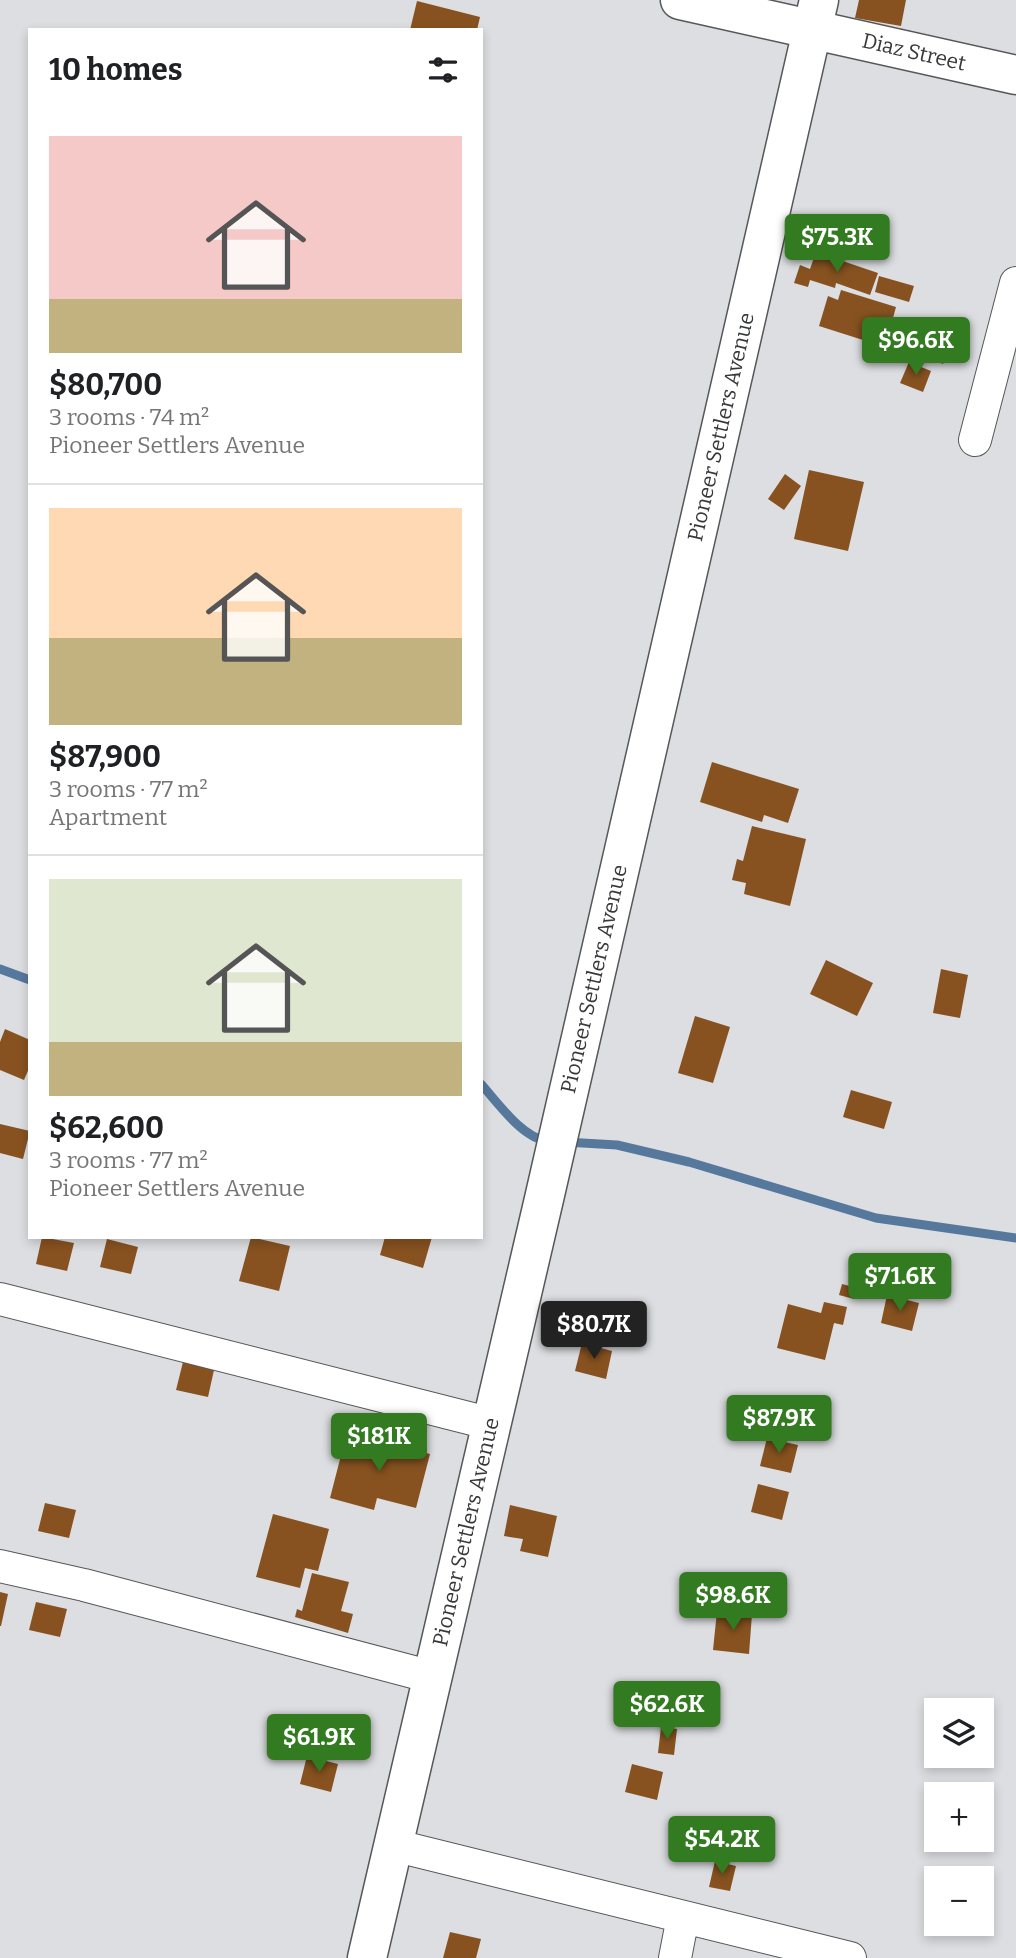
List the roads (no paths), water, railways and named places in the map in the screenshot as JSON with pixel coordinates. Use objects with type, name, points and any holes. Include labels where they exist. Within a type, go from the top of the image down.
[{"type":"street","name":"Diaz Street","points":[[680,0],[816,14],[1016,75]]},
{"type":"street","name":"Pioneer Settlers Avenue","points":[[367,1958],[816,14]]},
{"type":"street","points":[[975,440],[1016,283]]},
{"type":"street","points":[[0,1298],[492,1424]]},
{"type":"street","points":[[0,1566],[432,1677]]},
{"type":"street","points":[[393,1845],[850,1958]]},
{"type":"street","points":[[675,1958],[683,1917]]},
{"type":"waterway","points":[[0,969],[28,979]]},
{"type":"waterway","points":[[483,1086],[520,1127],[529,1134],[548,1141]]},
{"type":"waterway","points":[[565,1142],[617,1145],[689,1162],[876,1218],[1016,1238]]}]
